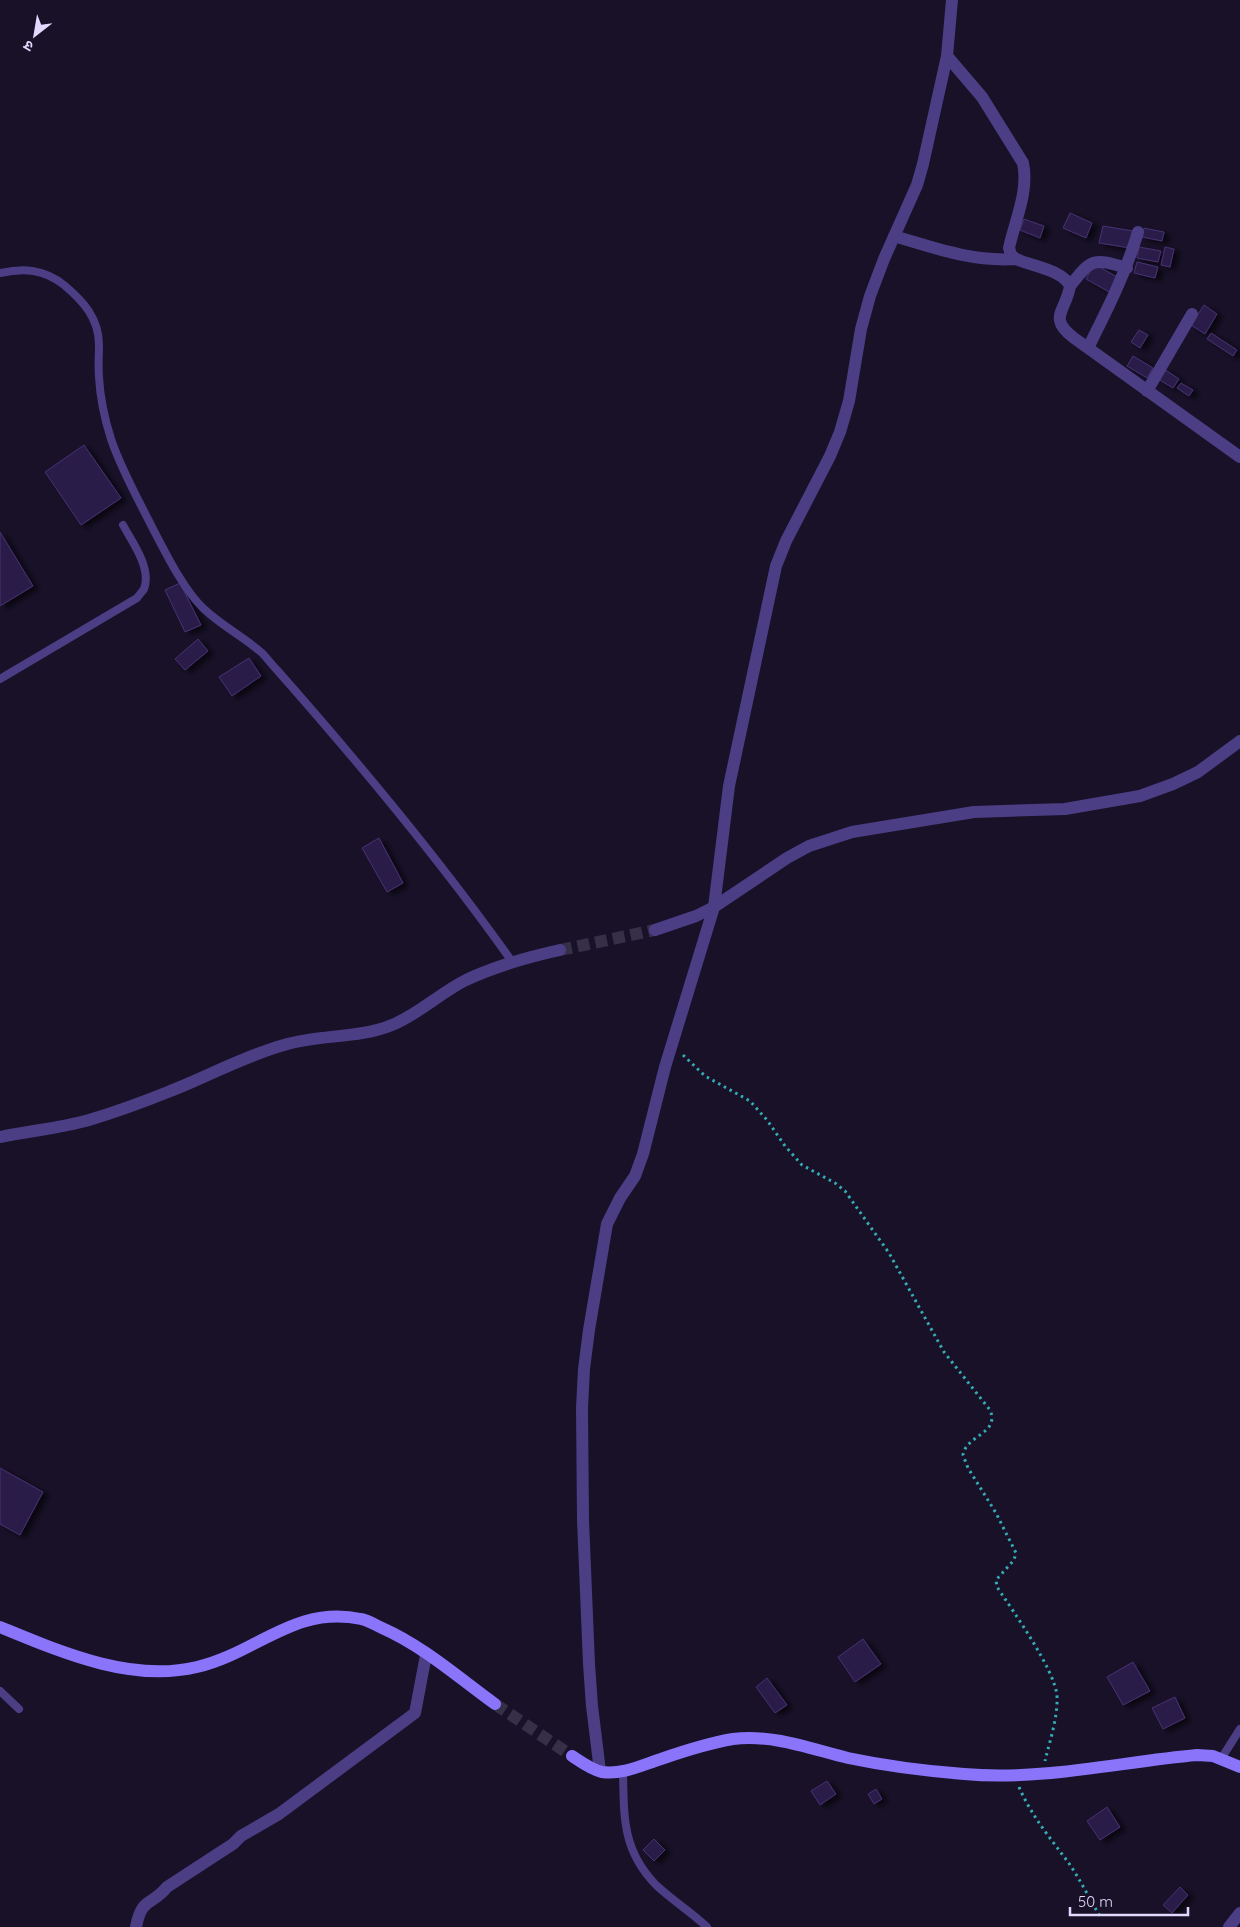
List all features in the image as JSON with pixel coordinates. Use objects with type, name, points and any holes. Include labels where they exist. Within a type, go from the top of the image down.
[{"type":"street","points":[[600,1771],[592,1706],[585,1593],[582,1408],[584,1369],[601,1250],[607,1224],[620,1198],[635,1176],[644,1154],[653,1110],[714,907],[728,786],[776,566],[786,541],[830,456],[850,401],[861,329],[870,296],[917,185],[923,164],[947,56],[952,0]]},
{"type":"street","points":[[947,56],[982,97],[1023,163],[1025,171],[1024,190],[1009,248],[1011,255],[1016,259],[1060,275],[1067,279],[1070,286]]},
{"type":"street","points":[[1088,348],[1115,296],[1127,268],[1138,232]]},
{"type":"street","points":[[894,236],[969,256],[997,260],[1016,259]]},
{"type":"street","points":[[1127,268],[1098,260],[1082,270],[1070,286],[1059,318],[1060,326],[1064,331],[1240,457]]},
{"type":"street","points":[[1147,391],[1192,314]]},
{"type":"street","points":[[655,930],[696,916],[714,907],[773,867],[809,846],[852,832],[974,812],[1065,809],[1140,796],[1173,784],[1198,772],[1240,741]]},
{"type":"street","points":[[0,1136],[88,1120],[166,1093],[284,1044],[305,1039],[364,1033],[391,1026],[418,1012],[465,981],[489,970],[560,950]]},
{"type":"street","points":[[0,1627],[66,1652],[105,1664],[140,1670],[170,1672],[198,1667],[222,1659],[290,1625],[317,1617],[340,1615],[364,1619],[388,1630],[495,1704]]},
{"type":"street","points":[[136,1927],[142,1908],[152,1898],[233,1844],[241,1836],[278,1814],[415,1713],[426,1655]]},
{"type":"street","points":[[572,1756],[600,1771],[623,1771],[701,1746],[734,1739],[750,1739],[786,1742],[848,1758],[896,1767],[966,1775],[1014,1776],[1069,1772],[1197,1755],[1221,1759],[1240,1767]]},
{"type":"street","points":[[1229,1927],[1240,1913]]},
{"type":"lane","points":[[0,273],[17,270],[38,271],[56,278],[85,304],[94,319],[99,342],[99,377],[111,439],[131,487],[191,593],[202,608],[218,622],[262,654],[299,696],[421,841],[482,918],[513,963]]},
{"type":"lane","points":[[0,679],[137,598],[144,588],[146,576],[141,558],[123,525]]},
{"type":"lane","points":[[0,1691],[19,1709]]},
{"type":"lane","points":[[1221,1759],[1240,1729]]},
{"type":"lane","points":[[623,1771],[626,1826],[629,1844],[634,1856],[657,1885],[707,1927]]},
{"type":"path","points":[[673,1044],[705,1076],[750,1101],[802,1165],[835,1183],[845,1191],[889,1253],[944,1352],[990,1410],[993,1418],[991,1425],[966,1446],[963,1455],[968,1468],[996,1512],[1016,1553],[1014,1560],[996,1580],[997,1587],[1047,1668],[1054,1683],[1057,1696],[1042,1774]]},
{"type":"path","points":[[1014,1776],[1026,1803],[1050,1840],[1069,1863],[1101,1918]]},
{"type":"building","points":[[1070,213],[1092,223],[1086,238],[1063,228]]},
{"type":"building","points":[[1024,219],[1044,226],[1040,238],[1020,230]]},
{"type":"building","points":[[1103,226],[1133,231],[1130,248],[1099,243]]},
{"type":"building","points":[[1144,228],[1164,232],[1162,241],[1142,237]]},
{"type":"building","points":[[1139,247],[1161,251],[1158,262],[1137,258]]},
{"type":"building","points":[[1165,247],[1174,249],[1170,267],[1161,265]]},
{"type":"building","points":[[1137,262],[1158,267],[1155,278],[1134,273]]},
{"type":"building","points":[[1094,264],[1119,278],[1111,293],[1086,279]]},
{"type":"building","points":[[1204,305],[1217,314],[1205,334],[1191,325]]},
{"type":"building","points":[[1139,330],[1148,335],[1140,348],[1131,342]]},
{"type":"building","points":[[1211,333],[1237,350],[1233,356],[1207,339]]},
{"type":"building","points":[[1133,356],[1153,368],[1147,378],[1127,366]]},
{"type":"building","points":[[1164,369],[1179,379],[1173,388],[1158,379]]},
{"type":"building","points":[[1181,383],[1193,390],[1189,396],[1177,388]]},
{"type":"building","points":[[84,445],[121,498],[81,525],[45,472]]},
{"type":"building","points":[[0,532],[33,586],[0,606]]},
{"type":"building","points":[[180,583],[201,625],[185,632],[165,590]]},
{"type":"building","points":[[198,639],[208,651],[185,670],[175,659]]},
{"type":"building","points":[[249,658],[261,676],[232,696],[219,677]]},
{"type":"building","points":[[379,838],[403,883],[387,892],[362,848]]},
{"type":"building","points":[[0,1468],[43,1492],[20,1535],[0,1524]]},
{"type":"building","points":[[863,1639],[881,1664],[855,1682],[838,1657]]},
{"type":"building","points":[[1133,1662],[1150,1691],[1123,1705],[1107,1677]]},
{"type":"building","points":[[767,1678],[787,1705],[775,1713],[756,1687]]},
{"type":"building","points":[[1175,1697],[1185,1718],[1163,1729],[1152,1708]]},
{"type":"building","points":[[827,1781],[836,1794],[820,1805],[811,1791]]},
{"type":"building","points":[[876,1789],[882,1799],[874,1804],[868,1794]]},
{"type":"building","points":[[1107,1807],[1120,1827],[1100,1840],[1087,1821]]},
{"type":"building","points":[[654,1839],[665,1850],[654,1861],[643,1850]]},
{"type":"building","points":[[1180,1887],[1188,1895],[1172,1913],[1163,1905]]},
{"type":"tunnel","points":[[560,950],[655,930]]},
{"type":"tunnel","points":[[495,1704],[572,1756]]}]
